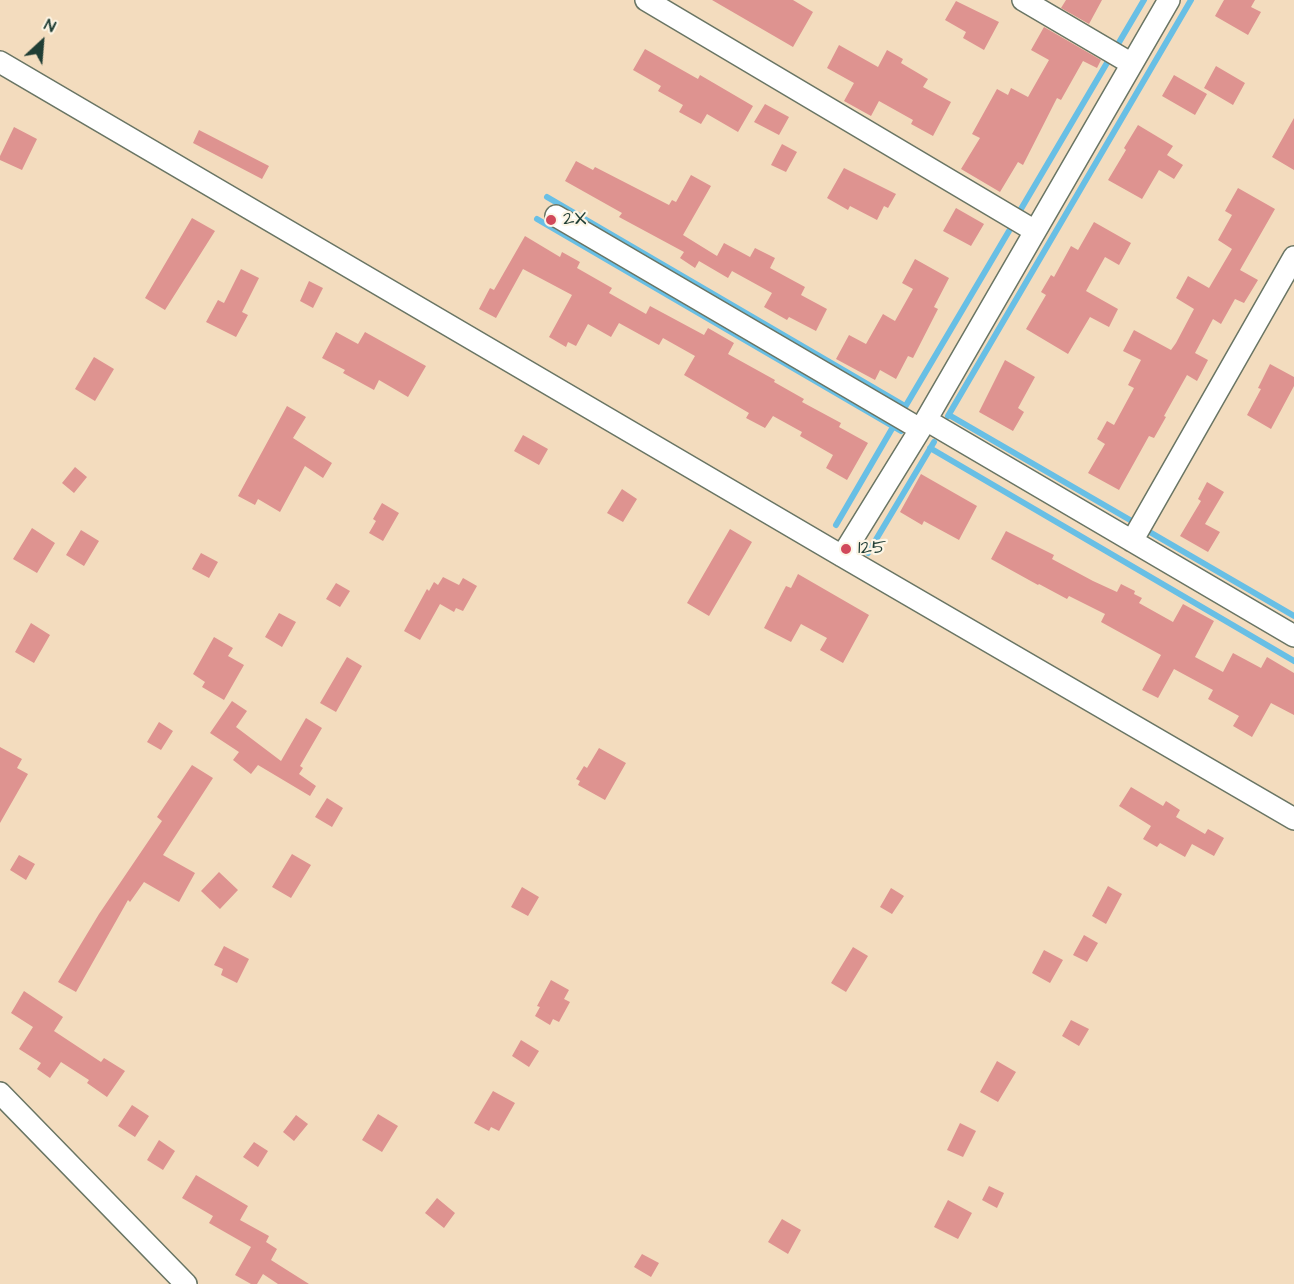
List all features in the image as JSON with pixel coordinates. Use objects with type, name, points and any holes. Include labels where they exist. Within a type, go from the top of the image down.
[{"type":"street","points":[[646,0],[1035,231]]},
{"type":"street","points":[[1023,0],[1132,64]]},
{"type":"street","points":[[842,556],[923,424],[1169,0]]},
{"type":"street","points":[[0,62],[1294,819]]},
{"type":"street","points":[[556,216],[1132,541],[1294,636]]},
{"type":"street","points":[[1132,541],[1294,257]]},
{"type":"street","points":[[0,1093],[186,1284]]},
{"type":"building","points":[[712,0],[793,0],[813,12],[793,47]]},
{"type":"building","points":[[1066,0],[1102,0],[1089,24],[1061,8]]},
{"type":"building","points":[[1224,0],[1255,0],[1251,7],[1261,12],[1248,35],[1215,16]]},
{"type":"building","points":[[956,1],[999,22],[984,50],[963,38],[966,32],[945,20]]},
{"type":"building","points":[[1044,27],[1101,60],[1097,68],[1083,61],[1061,100],[1057,98],[1023,165],[1018,162],[1000,192],[961,169],[980,138],[972,134],[997,89],[1008,95],[1011,88],[1028,97],[1049,60],[1031,50]]},
{"type":"building","points":[[839,45],[878,67],[887,50],[903,59],[901,63],[928,79],[923,87],[951,102],[933,136],[911,124],[913,120],[879,101],[871,116],[844,101],[854,83],[827,68]]},
{"type":"building","points":[[645,49],[698,79],[700,75],[753,106],[738,132],[707,114],[701,124],[679,112],[683,105],[658,91],[661,86],[633,70]]},
{"type":"building","points":[[1216,66],[1245,83],[1233,105],[1204,88]]},
{"type":"building","points":[[1174,75],[1207,94],[1195,115],[1162,96]]},
{"type":"building","points":[[765,104],[789,117],[779,135],[754,122]]},
{"type":"building","points":[[1294,118],[1294,170],[1272,157]]},
{"type":"building","points":[[1138,125],[1173,146],[1167,155],[1183,165],[1174,179],[1159,170],[1142,199],[1108,180]]},
{"type":"building","points":[[14,127],[37,139],[22,170],[0,160]]},
{"type":"building","points":[[199,130],[269,166],[262,179],[193,143]]},
{"type":"building","points":[[782,144],[797,152],[786,172],[771,165]]},
{"type":"building","points":[[576,161],[593,170],[595,167],[669,205],[672,200],[676,202],[691,175],[711,186],[683,235],[717,256],[724,243],[750,257],[755,248],[775,258],[770,268],[805,287],[801,295],[827,309],[816,331],[789,317],[787,320],[764,307],[772,293],[732,271],[728,278],[699,261],[695,268],[680,258],[684,252],[619,217],[622,213],[565,181]]},
{"type":"building","points":[[844,168],[896,194],[888,208],[884,206],[877,220],[850,206],[848,210],[827,198]]},
{"type":"building","points":[[1238,188],[1275,209],[1240,270],[1258,280],[1244,303],[1235,299],[1221,324],[1213,319],[1195,353],[1208,360],[1197,381],[1187,375],[1154,438],[1149,436],[1119,490],[1088,473],[1105,444],[1097,439],[1107,421],[1114,425],[1134,388],[1128,385],[1141,360],[1123,351],[1134,330],[1171,350],[1176,343],[1194,309],[1176,298],[1188,276],[1209,288],[1232,249],[1218,240],[1232,215],[1225,211]]},
{"type":"building","points":[[956,208],[984,224],[971,246],[943,231]]},
{"type":"building","points":[[192,218],[215,231],[165,310],[145,298]]},
{"type":"building","points":[[1094,222],[1131,243],[1119,265],[1105,257],[1086,291],[1118,309],[1109,327],[1090,317],[1068,354],[1026,329],[1046,295],[1041,292],[1051,275],[1054,277],[1071,246],[1078,250]]},
{"type":"building","points":[[525,236],[560,257],[562,252],[580,262],[577,268],[612,288],[609,293],[646,314],[650,306],[704,335],[708,328],[734,343],[728,354],[775,380],[774,382],[804,399],[802,402],[841,423],[839,427],[868,443],[847,480],[826,468],[833,455],[800,436],[802,432],[773,416],[765,428],[746,418],[749,413],[684,375],[695,356],[663,338],[659,345],[619,323],[611,337],[588,324],[576,346],[568,342],[566,347],[549,337],[572,295],[523,269],[496,318],[479,309],[490,288],[494,290]]},
{"type":"building","points":[[915,259],[949,278],[934,307],[938,309],[913,358],[908,356],[896,379],[880,370],[875,380],[836,359],[849,335],[866,344],[883,314],[895,321],[913,289],[902,283]]},
{"type":"building","points":[[241,269],[259,278],[242,312],[248,315],[236,337],[206,322],[218,300],[224,303]]},
{"type":"building","points":[[309,281],[323,288],[313,308],[300,301]]},
{"type":"building","points":[[336,332],[358,344],[365,332],[426,366],[408,397],[379,380],[374,390],[343,373],[345,370],[322,358]]},
{"type":"building","points":[[94,357],[114,369],[95,401],[75,389]]},
{"type":"building","points":[[1005,360],[1035,377],[1018,408],[1024,412],[1013,431],[979,412]]},
{"type":"building","points":[[1270,364],[1294,377],[1294,386],[1271,429],[1247,415],[1261,389],[1258,388]]},
{"type":"building","points":[[287,406],[306,417],[293,438],[332,463],[323,478],[305,466],[280,512],[258,499],[255,505],[238,496]]},
{"type":"building","points":[[523,435],[548,449],[539,465],[514,451]]},
{"type":"building","points":[[75,467],[87,477],[74,493],[62,483]]},
{"type":"building","points":[[921,474],[977,506],[959,540],[924,521],[922,525],[900,512]]},
{"type":"building","points":[[1207,482],[1224,492],[1205,524],[1220,532],[1208,552],[1180,536],[1201,501],[1198,499]]},
{"type":"building","points":[[622,489],[637,499],[623,522],[607,513]]},
{"type":"building","points":[[382,503],[399,513],[383,541],[369,533],[376,521],[373,519]]},
{"type":"building","points":[[32,528],[55,543],[37,573],[13,559]]},
{"type":"building","points":[[730,529],[752,542],[709,616],[687,603]]},
{"type":"building","points":[[81,530],[99,541],[84,566],[66,555]]},
{"type":"building","points":[[1006,531],[1054,555],[1052,559],[1093,581],[1117,592],[1121,584],[1135,591],[1134,594],[1142,598],[1139,603],[1173,622],[1183,604],[1214,621],[1195,657],[1223,672],[1233,653],[1261,668],[1267,657],[1294,673],[1294,715],[1271,703],[1252,737],[1233,726],[1239,716],[1208,699],[1213,690],[1174,669],[1158,698],[1142,690],[1161,655],[1101,622],[1105,614],[1069,596],[1067,599],[991,559]]},
{"type":"building","points":[[201,553],[218,562],[209,578],[192,569]]},
{"type":"building","points":[[798,574],[869,615],[843,663],[820,650],[827,638],[801,624],[791,642],[764,628],[786,586],[791,588]]},
{"type":"building","points":[[443,577],[459,585],[463,578],[477,586],[463,611],[456,608],[454,612],[440,604],[420,640],[404,631],[427,589],[429,591],[434,582],[438,585]]},
{"type":"building","points":[[336,583],[350,591],[340,607],[326,599]]},
{"type":"building","points":[[279,613],[296,622],[282,647],[265,637]]},
{"type":"building","points":[[31,623],[50,635],[34,663],[15,652]]},
{"type":"building","points":[[214,637],[233,648],[228,656],[244,665],[224,700],[202,687],[205,682],[193,674]]},
{"type":"building","points":[[347,657],[362,666],[336,712],[320,703]]},
{"type":"building","points":[[232,701],[247,711],[236,727],[281,761],[306,718],[322,728],[300,766],[303,768],[299,774],[316,786],[310,796],[258,765],[251,774],[233,760],[239,752],[210,733]]},
{"type":"building","points":[[159,722],[173,731],[161,750],[147,742]]},
{"type":"building","points":[[0,747],[22,759],[17,768],[28,774],[0,823]]},
{"type":"building","points":[[599,748],[626,763],[605,800],[578,785],[580,781],[576,779],[584,766],[587,768]]},
{"type":"building","points":[[192,765],[213,778],[163,855],[195,873],[179,902],[144,882],[130,902],[128,900],[76,992],[58,982],[99,914],[162,821],[157,817]]},
{"type":"building","points":[[1131,787],[1163,806],[1166,801],[1180,810],[1176,817],[1205,834],[1208,829],[1224,838],[1214,856],[1192,844],[1185,857],[1160,843],[1157,847],[1143,839],[1151,826],[1119,806]]},
{"type":"building","points":[[327,798],[343,808],[332,827],[315,817]]},
{"type":"building","points":[[292,854],[311,865],[291,898],[272,887]]},
{"type":"building","points":[[19,855],[35,864],[26,880],[10,870]]},
{"type":"building","points":[[219,872],[238,890],[220,909],[201,891]]},
{"type":"building","points":[[1108,886],[1122,894],[1106,924],[1092,916]]},
{"type":"building","points":[[522,887],[539,897],[528,916],[511,907]]},
{"type":"building","points":[[891,888],[904,896],[892,914],[880,907]]},
{"type":"building","points":[[1084,935],[1098,943],[1087,962],[1073,955]]},
{"type":"building","points":[[224,946],[249,959],[237,983],[221,975],[223,969],[214,965]]},
{"type":"building","points":[[853,947],[868,956],[846,992],[831,983]]},
{"type":"building","points":[[1044,950],[1063,960],[1050,983],[1032,973]]},
{"type":"building","points":[[551,980],[569,990],[564,999],[570,1002],[559,1022],[553,1019],[550,1025],[535,1016],[540,1007],[537,1006]]},
{"type":"building","points":[[24,991],[63,1017],[54,1031],[101,1062],[104,1058],[125,1071],[107,1097],[87,1083],[89,1080],[61,1062],[50,1078],[37,1069],[41,1063],[19,1049],[33,1027],[11,1013]]},
{"type":"building","points":[[1071,1020],[1089,1029],[1079,1046],[1062,1036]]},
{"type":"building","points":[[521,1040],[539,1051],[529,1067],[512,1056]]},
{"type":"building","points":[[997,1061],[1016,1072],[998,1102],[980,1092]]},
{"type":"building","points":[[493,1091],[515,1103],[499,1131],[491,1127],[489,1131],[474,1123]]},
{"type":"building","points":[[132,1105],[149,1116],[135,1137],[118,1126]]},
{"type":"building","points":[[378,1114],[398,1126],[382,1152],[362,1140]]},
{"type":"building","points":[[296,1115],[308,1124],[294,1141],[283,1132]]},
{"type":"building","points":[[960,1123],[976,1131],[963,1157],[947,1150]]},
{"type":"building","points":[[159,1140],[175,1151],[163,1170],[147,1160]]},
{"type":"building","points":[[254,1142],[268,1151],[258,1167],[243,1157]]},
{"type":"building","points":[[196,1175],[248,1206],[240,1220],[269,1236],[266,1242],[277,1249],[271,1260],[309,1284],[278,1284],[263,1274],[257,1284],[251,1284],[235,1275],[251,1247],[209,1223],[213,1216],[182,1198]]},
{"type":"building","points":[[989,1186],[1004,1193],[997,1208],[982,1200]]},
{"type":"building","points":[[437,1198],[455,1213],[444,1228],[425,1213]]},
{"type":"building","points":[[948,1200],[972,1213],[958,1239],[934,1227]]},
{"type":"building","points":[[782,1219],[801,1230],[788,1254],[768,1242]]},
{"type":"building","points":[[642,1254],[659,1263],[651,1277],[634,1267]]},
{"type":"waterway","points":[[1021,209],[1144,0]]},
{"type":"waterway","points":[[948,416],[1191,0]]},
{"type":"waterway","points":[[547,197],[905,406]]},
{"type":"waterway","points":[[537,219],[901,431]]},
{"type":"waterway","points":[[905,407],[1009,231]]},
{"type":"waterway","points":[[949,415],[1130,520]]},
{"type":"waterway","points":[[836,525],[893,427]]},
{"type":"waterway","points":[[868,553],[934,442]]},
{"type":"waterway","points":[[930,448],[1294,661]]},
{"type":"waterway","points":[[1148,531],[1294,616]]},
{"type":"place","name":"2X","points":[[551,220]]},
{"type":"place","name":"125","points":[[846,549]]}]
